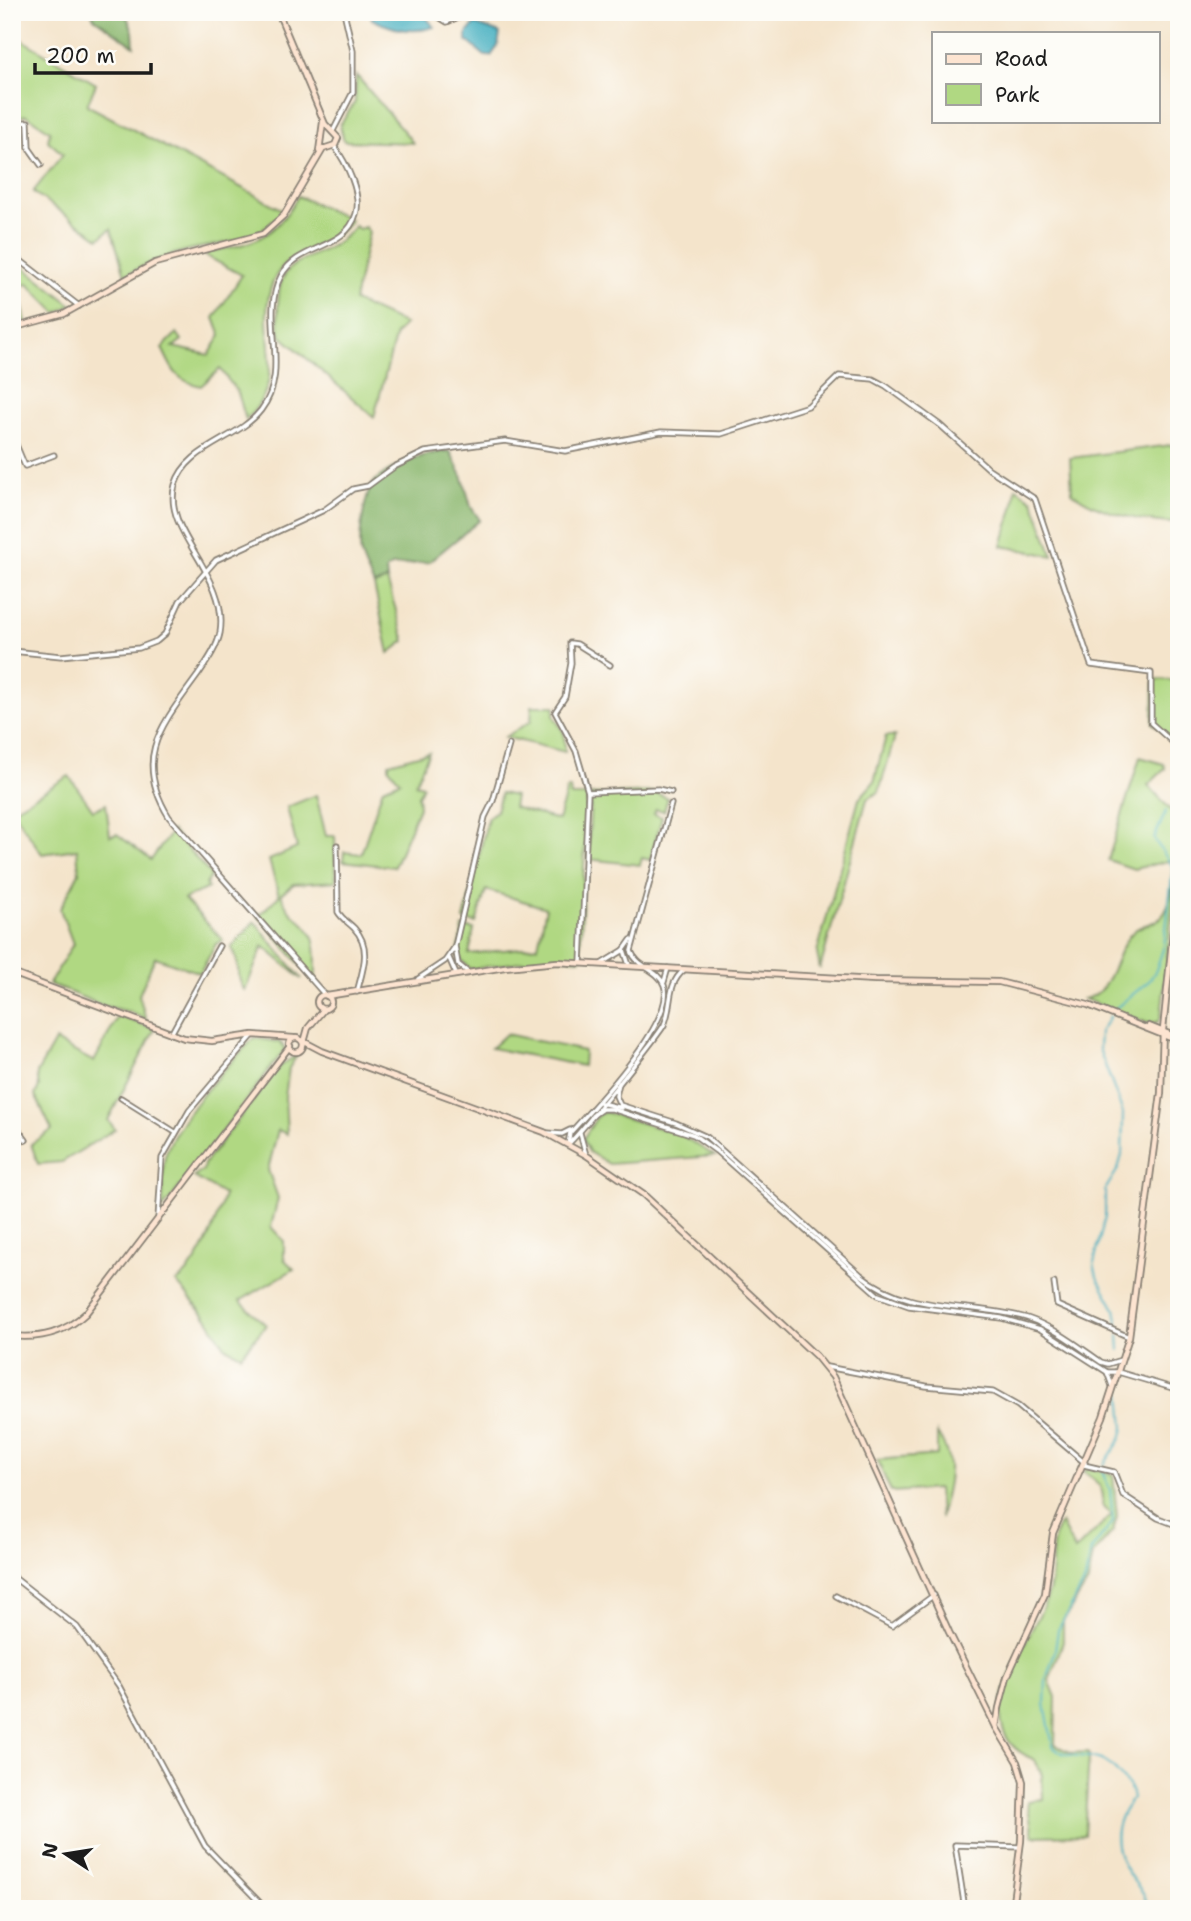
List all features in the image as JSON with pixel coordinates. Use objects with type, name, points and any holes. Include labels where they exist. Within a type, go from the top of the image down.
[{"type":"street","points":[[278,12],[322,117],[338,138],[316,159]]},
{"type":"street","points":[[323,137],[332,131],[353,92],[353,51],[345,16],[347,12]]},
{"type":"street","points":[[431,12],[447,22],[470,12]]},
{"type":"street","points":[[518,12],[565,12]]},
{"type":"street","points":[[12,328],[54,318],[155,263],[263,234],[279,221],[316,159],[323,137],[322,117]]},
{"type":"street","points":[[12,123],[28,122],[29,148],[41,164]]},
{"type":"street","points":[[323,137],[331,146],[353,186],[357,208],[349,229],[337,239],[309,251],[290,264],[277,287],[274,306],[275,374],[265,404],[240,429],[199,454],[184,468],[176,483],[173,502],[178,522],[206,569],[220,607],[218,641],[155,742],[152,776],[156,794],[169,817],[331,1004]]},
{"type":"street","points":[[12,254],[79,306]]},
{"type":"street","points":[[12,651],[61,656],[134,648],[157,641],[165,634],[178,605],[216,560],[265,535],[324,510],[353,489],[368,486],[394,467],[425,452],[505,441],[565,451],[661,432],[721,434],[808,406],[839,376],[862,377],[886,386],[940,425],[989,469],[1035,499],[1091,665],[1151,673],[1151,723],[1179,748]]},
{"type":"street","points":[[12,435],[25,466],[54,456]]},
{"type":"street","points":[[581,963],[589,792],[576,751],[556,716],[555,709],[565,697],[571,663],[570,643],[577,643],[610,665]]},
{"type":"street","points":[[454,974],[455,946],[485,817],[493,801],[509,745]]},
{"type":"street","points":[[589,792],[658,789],[671,792]]},
{"type":"street","points":[[627,965],[671,804]]},
{"type":"street","points":[[337,845],[338,912],[356,930],[365,949],[357,992]]},
{"type":"street","points":[[1012,1909],[1024,1802],[1021,1771],[996,1727],[995,1719],[1007,1677],[1045,1594],[1053,1533],[1084,1464],[1113,1389],[1129,1337],[1161,1093],[1161,1036],[1176,924],[1179,872]]},
{"type":"street","points":[[601,964],[624,950],[634,935]]},
{"type":"street","points":[[171,1034],[219,946]]},
{"type":"street","points":[[416,981],[435,969],[455,946]]},
{"type":"street","points":[[624,950],[627,965]]},
{"type":"street","points":[[631,951],[634,958],[664,983]]},
{"type":"street","points":[[449,956],[454,974]]},
{"type":"street","points":[[456,960],[469,972]]},
{"type":"street","points":[[12,1336],[44,1336],[74,1323],[92,1306],[312,1019],[319,998],[326,996],[454,974],[541,963],[627,965],[875,980],[999,982],[1075,1000],[1145,1026],[1161,1036],[1175,1037]]},
{"type":"street","points":[[568,1144],[580,1133],[606,1090],[656,1030],[664,1007],[664,983],[668,968]]},
{"type":"street","points":[[568,1144],[569,1136],[575,1128],[619,1083],[662,1028],[669,1008],[672,983],[668,968]]},
{"type":"street","points":[[672,983],[686,969]]},
{"type":"street","points":[[12,973],[102,1009],[139,1019],[171,1034],[212,1041],[253,1035],[295,1038]]},
{"type":"street","points":[[278,1064],[301,1046],[308,1028],[324,1009],[345,993]]},
{"type":"street","points":[[317,1005],[324,1009]]},
{"type":"street","points":[[1154,1027],[1164,1019]]},
{"type":"street","points":[[1164,1019],[1175,1037]]},
{"type":"street","points":[[1145,1026],[1163,1030],[1175,1037]]},
{"type":"street","points":[[158,1219],[163,1186],[160,1168],[175,1132],[253,1035]]},
{"type":"street","points":[[272,1037],[290,1046],[322,1051],[544,1132],[568,1144],[644,1195],[827,1367],[989,1713],[995,1719]]},
{"type":"street","points":[[1163,1045],[1175,1037]]},
{"type":"street","points":[[295,1038],[301,1046],[322,1051]]},
{"type":"street","points":[[619,1083],[616,1100],[633,1110]]},
{"type":"street","points":[[600,1104],[606,1090]]},
{"type":"street","points":[[121,1098],[175,1132]]},
{"type":"street","points":[[600,1104],[674,1128],[704,1141],[878,1295],[909,1306],[1027,1324],[1051,1335],[1107,1372],[1118,1372],[1179,1390]]},
{"type":"street","points":[[600,1104],[633,1110],[676,1123],[706,1136],[862,1275],[889,1294],[1030,1319],[1054,1330],[1118,1372]]},
{"type":"street","points":[[590,1113],[612,1109]]},
{"type":"street","points":[[12,1121],[26,1140]]},
{"type":"street","points":[[544,1132],[562,1134],[575,1128]]},
{"type":"street","points":[[580,1133],[586,1155]]},
{"type":"street","points":[[1054,1283],[1057,1305],[1129,1337]]},
{"type":"street","points":[[1108,1364],[1122,1359]]},
{"type":"street","points":[[827,1367],[926,1386],[993,1392],[1018,1406],[1084,1464],[1114,1472],[1123,1495],[1158,1518],[1179,1526]]},
{"type":"street","points":[[1107,1372],[1113,1389]]},
{"type":"street","points":[[12,1576],[77,1627],[119,1686],[208,1851],[266,1909]]},
{"type":"street","points":[[836,1596],[892,1626],[933,1595]]},
{"type":"street","points":[[989,1713],[999,1708]]},
{"type":"street","points":[[965,1909],[955,1845],[1020,1847]]},
{"type":"green space","points":[[91,12],[125,12],[133,31],[134,46],[94,18]]},
{"type":"green space","points":[[12,34],[96,84],[87,105],[283,210],[274,221],[252,235],[169,255],[125,275],[111,229],[99,238],[33,192],[63,154],[48,141],[50,131],[26,115],[12,119]]},
{"type":"green space","points":[[356,75],[413,143],[344,141],[340,125],[355,102]]},
{"type":"green space","points":[[298,196],[351,220],[343,230],[289,261],[273,282],[267,318],[270,369],[267,386],[260,403],[246,420],[238,393],[220,369],[201,386],[192,384],[176,373],[162,348],[177,333],[182,340],[173,347],[209,355],[221,335],[214,318],[242,275],[206,256],[207,252],[238,246],[271,231]]},
{"type":"green space","points":[[355,226],[359,229],[365,227],[369,232],[354,301],[405,324],[396,334],[374,417],[280,335],[278,304],[281,284],[288,271],[298,262],[340,240]]},
{"type":"green space","points":[[12,258],[72,305],[57,313],[28,284],[17,286],[26,321],[20,323],[12,294]]},
{"type":"green space","points":[[1179,444],[1179,523],[1152,521],[1108,511],[1072,492],[1070,458]]},
{"type":"green space","points":[[450,451],[463,478],[471,507],[480,520],[429,562],[392,566],[386,570],[387,580],[374,585],[360,548],[364,509],[372,485],[396,467],[431,454]]},
{"type":"green space","points":[[1016,488],[1033,500],[1053,556],[1002,546]]},
{"type":"green space","points":[[387,580],[405,641],[389,653],[374,585]]},
{"type":"green space","points":[[1154,679],[1179,681],[1179,746],[1153,723]]},
{"type":"green space","points":[[532,706],[555,706],[554,716],[564,733],[565,752],[505,737],[531,721]]},
{"type":"green space","points":[[886,736],[895,736],[879,792],[867,799],[820,969],[817,953],[859,799],[874,782]]},
{"type":"green space","points":[[429,752],[415,784],[423,786],[418,796],[419,807],[394,867],[343,861],[344,852],[361,854],[383,788],[400,781],[389,768],[389,763]]},
{"type":"green space","points":[[1140,757],[1164,764],[1165,769],[1148,785],[1179,819],[1177,859],[1134,869],[1108,860]]},
{"type":"green space","points":[[69,776],[93,810],[106,804],[110,836],[117,834],[151,860],[172,831],[211,875],[206,885],[208,888],[184,899],[223,940],[216,944],[200,973],[155,957],[139,995],[146,1020],[131,1012],[104,1006],[49,984],[73,944],[60,909],[79,873],[77,849],[42,854],[12,810]]},
{"type":"green space","points":[[567,789],[570,789],[571,796],[587,796],[580,959],[556,957],[470,969],[457,956],[463,927],[474,929],[469,954],[538,946],[546,908],[486,890],[476,923],[464,920],[488,817],[496,811],[501,793],[515,796],[513,807],[558,820]]},
{"type":"green space","points":[[652,792],[668,798],[664,811],[656,809],[654,814],[662,817],[650,860],[642,858],[640,865],[588,859],[591,795]]},
{"type":"green space","points":[[316,795],[326,836],[335,836],[336,881],[294,884],[281,894],[288,908],[307,927],[313,938],[316,983],[258,916],[279,896],[269,860],[297,848],[287,807]]},
{"type":"green space","points":[[1177,864],[1161,1017],[1158,1022],[1147,1023],[1084,999],[1102,989],[1127,939],[1134,931],[1158,920],[1165,912]]},
{"type":"green space","points":[[254,922],[302,979],[263,946],[245,991],[231,948]]},
{"type":"green space","points":[[118,1016],[155,1029],[108,1120],[115,1129],[62,1162],[38,1164],[31,1144],[52,1130],[35,1095],[39,1087],[37,1073],[55,1041],[94,1062]]},
{"type":"green space","points":[[506,1034],[584,1051],[583,1066],[491,1048]]},
{"type":"green space","points":[[254,1038],[280,1042],[285,1049],[162,1210],[164,1162],[171,1141],[191,1110]]},
{"type":"green space","points":[[298,1054],[289,1068],[285,1097],[287,1134],[278,1130],[268,1170],[278,1198],[271,1227],[284,1241],[284,1259],[294,1269],[240,1301],[266,1325],[241,1355],[225,1347],[207,1318],[176,1282],[184,1276],[199,1255],[212,1230],[224,1195],[194,1177],[203,1170],[204,1164],[280,1066]]},
{"type":"green space","points":[[605,1112],[679,1134],[715,1156],[609,1164],[589,1152],[583,1139],[598,1115]]},
{"type":"green space","points":[[937,1433],[949,1465],[948,1485],[940,1518],[938,1489],[891,1492],[877,1460],[937,1455]]},
{"type":"green space","points":[[1087,1468],[1113,1474],[1117,1517],[1113,1531],[1093,1554],[1088,1582],[1063,1621],[1063,1642],[1049,1680],[1056,1697],[1055,1745],[1071,1753],[1088,1752],[1089,1756],[1084,1835],[1033,1836],[1027,1801],[1043,1799],[1042,1775],[1035,1760],[1013,1746],[1003,1729],[1001,1708],[1006,1685],[1050,1590],[1053,1546],[1057,1530],[1061,1523],[1075,1551],[1111,1515],[1102,1505],[1103,1494],[1099,1486],[1084,1472]]},
{"type":"water","points":[[370,12],[422,12],[434,27],[418,30],[394,28],[372,19]]},
{"type":"water","points":[[475,24],[500,33],[498,46],[491,56],[485,56],[467,41],[467,33]]},
{"type":"waterway","points":[[1116,1008],[1149,981],[1156,970],[1164,946],[1173,867],[1154,839],[1166,811]]},
{"type":"waterway","points":[[1110,1016],[1100,1032],[1099,1049],[1123,1113],[1122,1155],[1118,1169],[1105,1190],[1105,1216],[1094,1263],[1097,1277],[1115,1309],[1119,1331]]},
{"type":"waterway","points":[[1119,1335],[1120,1350]]},
{"type":"waterway","points":[[1103,1466],[1121,1439],[1124,1428],[1120,1381]]},
{"type":"waterway","points":[[1102,1472],[1110,1489],[1113,1522],[1091,1550],[1085,1581],[1058,1630],[1046,1679],[1045,1704],[1053,1747],[1069,1755],[1103,1761],[1112,1767],[1130,1789],[1133,1798],[1117,1828],[1118,1849],[1126,1870],[1144,1895],[1147,1909]]}]
